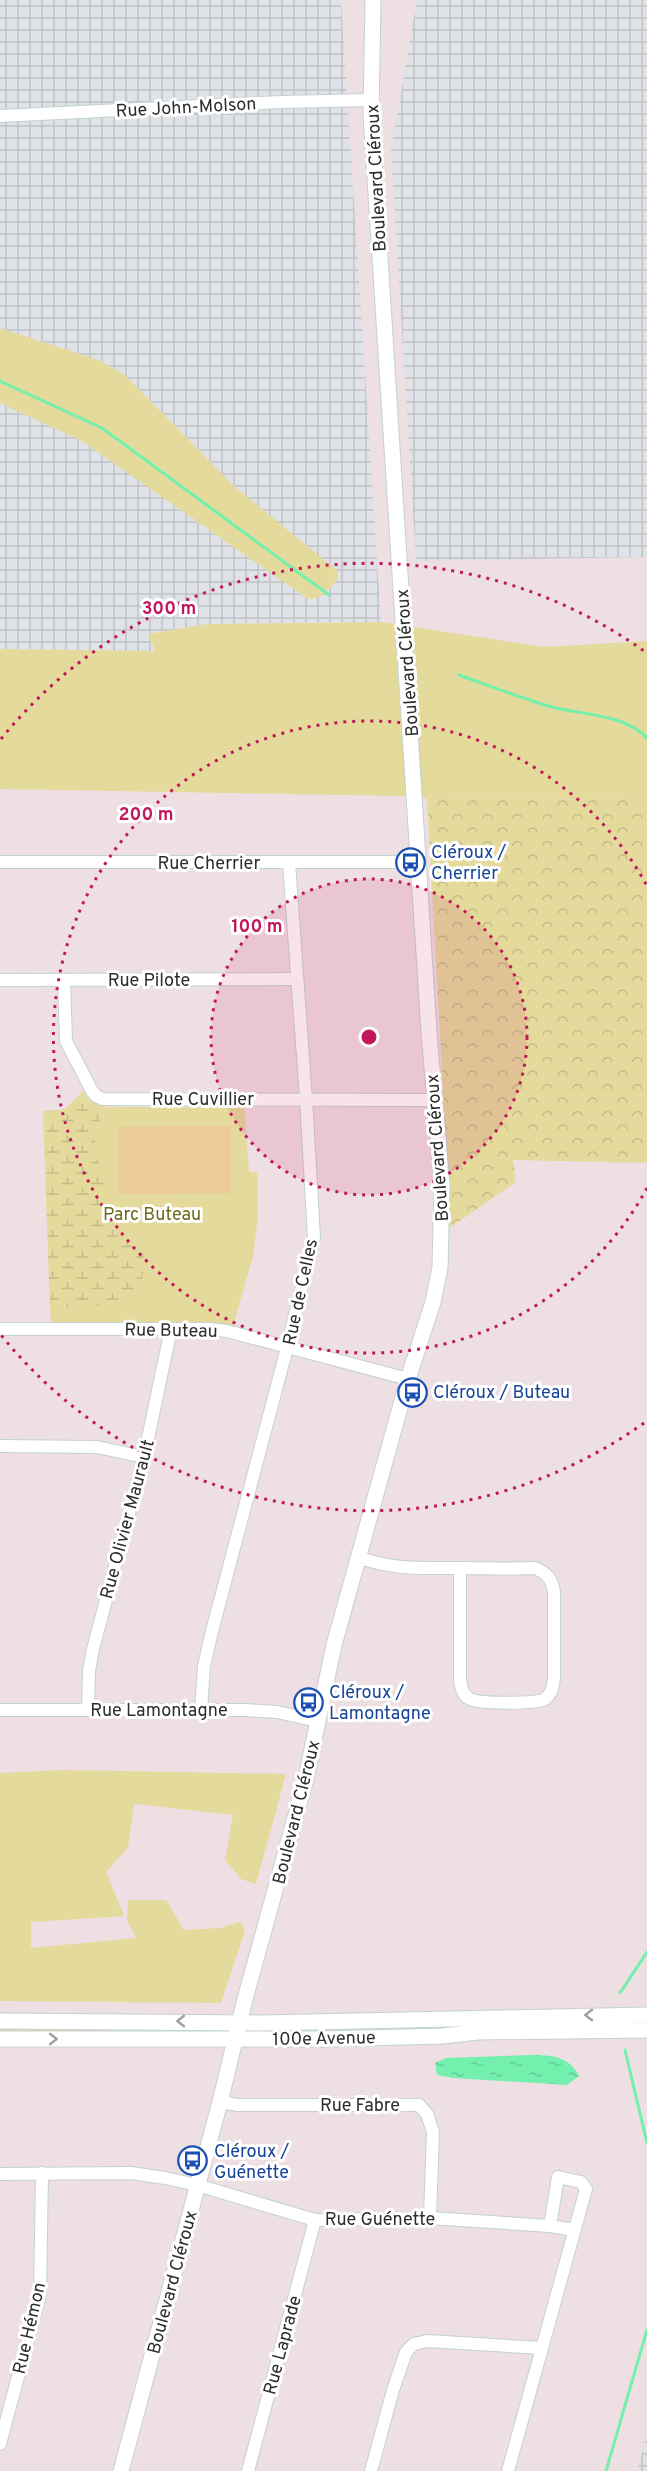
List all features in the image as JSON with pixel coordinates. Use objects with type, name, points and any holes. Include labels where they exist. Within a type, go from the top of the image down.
[{"type":"street","name":"Boulevard Cléroux","points":[[121,2471],[303,1789],[334,1645],[408,1379],[433,1302],[440,1268],[442,1184],[418,862],[371,100],[373,0]]},
{"type":"street","name":"Rue John-Molson","points":[[0,116],[281,102],[371,100]]},
{"type":"street","name":"Rue Cherrier","points":[[0,862],[418,862]]},
{"type":"street","name":"Rue de Celles","points":[[201,1710],[204,1666],[212,1631],[314,1237],[289,863]]},
{"type":"street","name":"Rue Pilote","points":[[0,980],[297,980]]},
{"type":"street","name":"Rue Cuvillier","points":[[64,980],[66,1041],[96,1096],[123,1099],[434,1100]]},
{"type":"street","name":"Rue Buteau","points":[[0,1329],[210,1329],[227,1331],[408,1379]]},
{"type":"street","name":"Rue Olivier Maurault","points":[[88,1710],[88,1682],[93,1649],[144,1457],[171,1329]]},
{"type":"street","points":[[0,1446],[97,1447],[144,1457]]},
{"type":"street","points":[[358,1557],[397,1568],[460,1568],[535,1568],[542,1571],[552,1582],[554,1678],[553,1690],[546,1698],[535,1702],[479,1701],[469,1699],[462,1692],[460,1568]]},
{"type":"street","name":"Rue Lamontagne","points":[[0,1710],[277,1712],[318,1721]]},
{"type":"street","name":"100e Avenue","points":[[0,2021],[324,2022],[504,2016],[647,2015]]},
{"type":"street","name":"100e Avenue","points":[[0,2039],[235,2039],[647,2030]]},
{"type":"street","name":"Rue Fabre","points":[[220,2102],[238,2105],[419,2105],[427,2114],[434,2132],[430,2218]]},
{"type":"street","name":"Rue Hémon","points":[[0,2444],[40,2295],[42,2173]]},
{"type":"street","name":"Rue Guénette","points":[[0,2174],[131,2173],[197,2185],[315,2220],[430,2218],[550,2226],[574,2230]]},
{"type":"street","points":[[508,2471],[586,2189],[581,2182],[562,2177],[556,2181],[550,2226]]},
{"type":"street","name":"Rue Laprade","points":[[248,2471],[315,2220]]},
{"type":"street","points":[[371,2471],[393,2390],[406,2352],[414,2344],[427,2341],[542,2348]]},
{"type":"shaded area","points":[[0,0],[341,0],[381,622],[207,624],[148,634],[155,651],[0,649]]},
{"type":"shaded area","points":[[417,0],[647,0],[647,557],[416,561],[391,150]]},
{"type":"shaded area","points":[[231,1126],[231,1193],[118,1194],[118,1127]]},
{"type":"shaded area","points":[[647,2434],[647,2471],[637,2471]]},
{"type":"green space","points":[[0,328],[101,361],[126,376],[235,487],[338,571],[337,581],[319,598],[308,599],[82,441],[0,403]]},
{"type":"green space","points":[[381,622],[544,647],[647,641],[647,800],[427,799],[402,796],[0,789],[0,649],[155,651],[148,634],[207,624]]},
{"type":"green space","points":[[427,799],[647,800],[647,1163],[513,1160],[516,1182],[448,1229],[449,1197]]},
{"type":"green space","name":"Parc Buteau","points":[[83,1091],[90,1101],[107,1107],[244,1107],[249,1172],[257,1172],[258,1217],[253,1256],[233,1326],[51,1322],[43,1111],[61,1110],[70,1105]]},
{"type":"green space","points":[[85,1096],[90,1104],[103,1107],[92,1153],[104,1169],[104,1214],[124,1241],[144,1254],[143,1274],[138,1292],[131,1304],[50,1308],[43,1111],[64,1110]]},
{"type":"green space","points":[[64,1770],[286,1774],[256,1884],[241,1879],[225,1860],[233,1815],[134,1804],[128,1847],[106,1872],[124,1916],[31,1922],[31,1948],[136,1938],[127,1920],[128,1900],[166,1900],[184,1930],[220,1928],[240,1922],[245,1931],[221,2003],[0,2001],[0,1773]]},
{"type":"green space","points":[[0,2026],[148,2028],[101,2033],[0,2033]]},
{"type":"water","points":[[530,2055],[559,2058],[570,2064],[579,2076],[567,2085],[454,2078],[437,2075],[435,2063],[446,2058]]},
{"type":"waterway","points":[[0,381],[102,428],[329,595]]},
{"type":"waterway","points":[[459,675],[552,707],[602,716],[627,724],[647,738]]},
{"type":"waterway","points":[[620,1993],[647,1952]]},
{"type":"waterway","points":[[625,2050],[647,2143]]},
{"type":"waterway","points":[[606,2471],[647,2330]]},
{"type":"place","name":"Cléroux / Cherrier","points":[[410,862]]},
{"type":"place","name":"Cléroux / Buteau","points":[[412,1392]]},
{"type":"place","name":"Cléroux / Lamontagne","points":[[308,1702]]},
{"type":"place","name":"Cléroux / Guénette","points":[[193,2161]]}]
